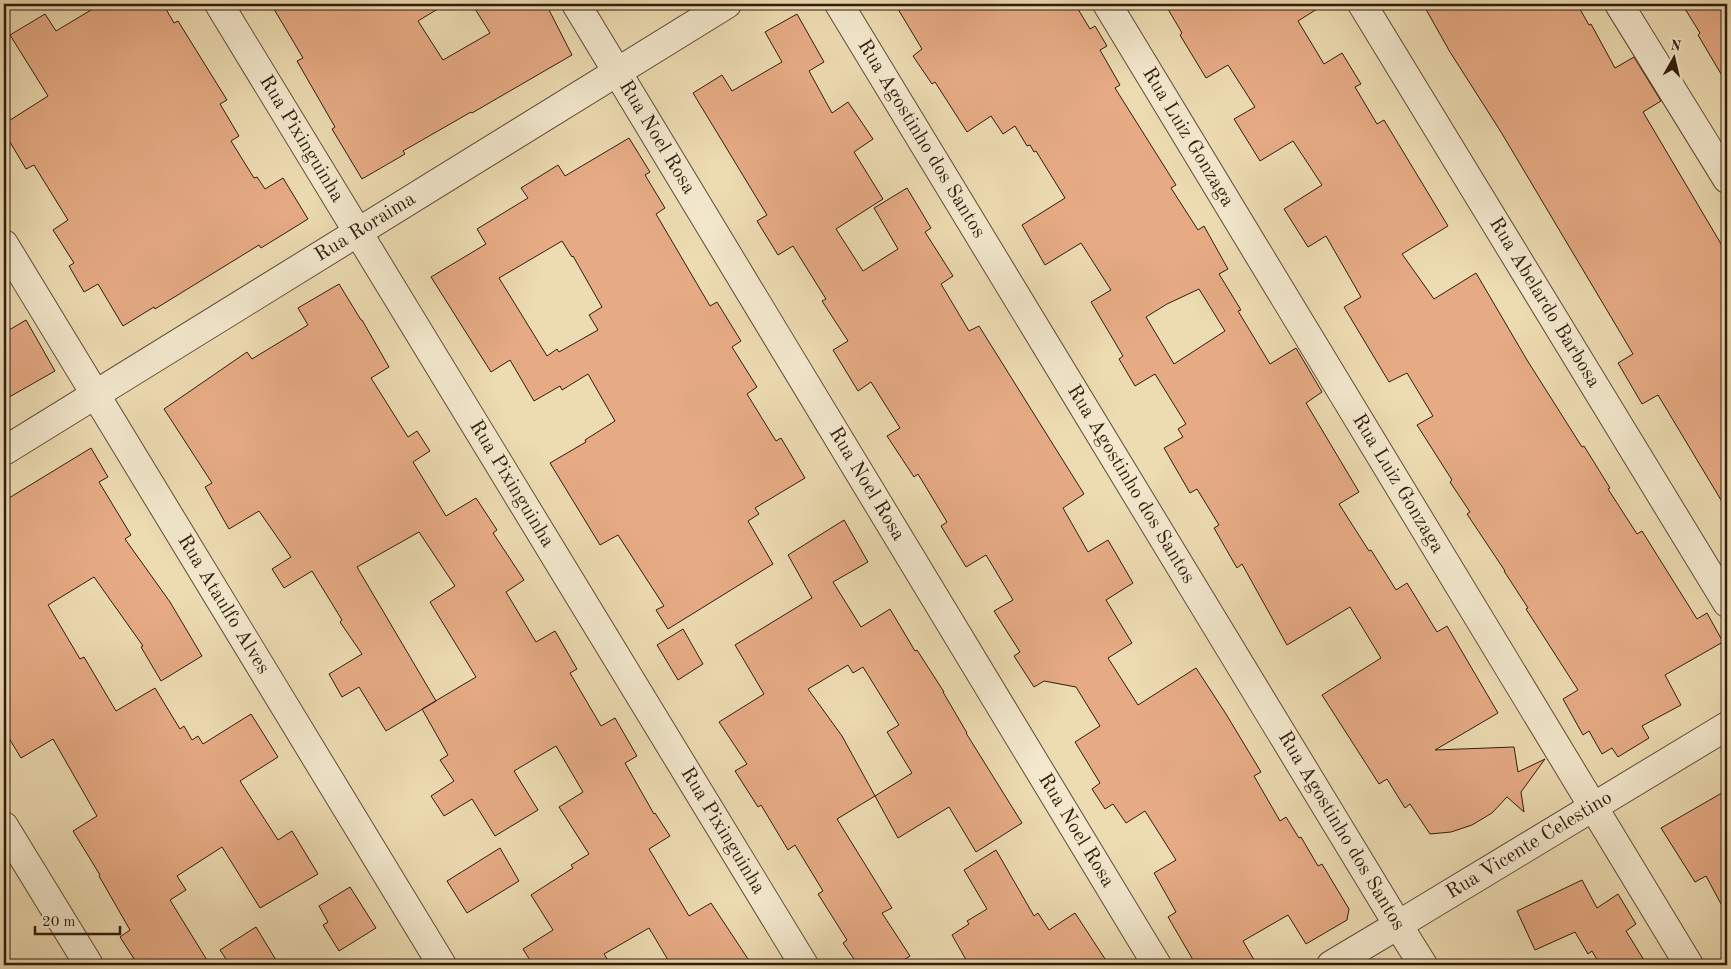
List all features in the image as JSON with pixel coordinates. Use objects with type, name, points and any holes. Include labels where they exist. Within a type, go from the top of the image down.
[{"type":"street","name":"Rua Pixinguinha","points":[[219,4],[804,965]]},
{"type":"street","name":"Rua Noel Rosa","points":[[576,4],[1157,965]]},
{"type":"street","name":"Rua Roraima","points":[[4,451],[727,4]]},
{"type":"street","name":"Rua Agostinho dos Santos","points":[[839,4],[1422,965]]},
{"type":"street","name":"Rua Luiz Gonzaga","points":[[1107,4],[1688,965]]},
{"type":"street","name":"Rua Abelardo Barbosa","points":[[1362,4],[1727,603]]},
{"type":"street","points":[[1619,4],[1727,179]]},
{"type":"street","name":"Rua Ataulfo Alves","points":[[4,244],[442,965]]},
{"type":"street","name":"Rua Vicente Celestino","points":[[1331,965],[1727,726]]},
{"type":"street","points":[[4,826],[89,965]]},
{"type":"building","points":[[101,4],[163,4],[174,23],[178,21],[227,100],[220,104],[239,136],[231,141],[254,178],[257,177],[265,189],[283,178],[308,219],[261,248],[259,245],[155,309],[154,307],[123,326],[98,284],[84,292],[69,266],[74,263],[53,230],[68,220],[34,165],[26,169],[4,132],[4,124],[48,96],[10,35],[45,14],[56,31]]},
{"type":"building","points":[[271,4],[446,4],[418,21],[443,60],[490,33],[472,4],[546,4],[572,55],[403,151],[405,154],[362,179],[332,129],[335,127],[297,61],[303,58]]},
{"type":"building","points":[[895,4],[1075,4],[1090,29],[1095,26],[1107,46],[1100,50],[1120,85],[1115,88],[1176,185],[1171,188],[1198,230],[1204,226],[1228,269],[1219,274],[1241,310],[1238,311],[1270,364],[1296,348],[1322,392],[1306,403],[1359,492],[1339,504],[1396,590],[1407,583],[1437,632],[1447,626],[1498,713],[1435,750],[1514,747],[1518,772],[1545,759],[1521,792],[1524,812],[1507,797],[1492,813],[1472,825],[1451,832],[1430,834],[1410,804],[1405,808],[1387,779],[1379,784],[1322,695],[1381,658],[1350,607],[1287,645],[1242,564],[1237,568],[1214,528],[1219,525],[1197,489],[1190,493],[1164,448],[1183,437],[1178,429],[1186,424],[1155,374],[1135,386],[1119,359],[1123,356],[1091,302],[1111,290],[1081,243],[1045,265],[1022,225],[1065,198],[1036,151],[1034,152],[1030,145],[1027,146],[1015,126],[1003,134],[991,116],[967,132],[935,82],[932,84],[913,56],[922,49]],"holes":[[[1199,289],[1225,331],[1174,364],[1146,317],[1167,304]]]},
{"type":"building","points":[[1165,4],[1325,4],[1298,21],[1324,64],[1342,53],[1361,84],[1355,87],[1377,124],[1384,120],[1448,226],[1402,254],[1434,299],[1476,273],[1527,360],[1582,447],[1584,446],[1610,488],[1608,489],[1637,534],[1642,531],[1697,619],[1707,613],[1723,642],[1665,675],[1681,705],[1642,726],[1649,738],[1618,757],[1612,748],[1602,754],[1589,731],[1583,735],[1563,699],[1578,690],[1526,609],[1528,608],[1505,571],[1467,514],[1470,512],[1417,425],[1433,416],[1407,373],[1389,382],[1344,307],[1361,297],[1326,236],[1308,247],[1284,209],[1322,185],[1293,141],[1260,161],[1234,119],[1255,107],[1228,65],[1206,78],[1180,35],[1182,33]]},
{"type":"building","points":[[1423,4],[1577,4],[1589,25],[1591,24],[1615,68],[1634,57],[1661,101],[1643,112],[1727,254],[1727,510],[1658,395],[1642,404],[1618,363],[1633,354],[1501,132],[1450,52]]},
{"type":"building","points":[[1682,4],[1727,4],[1727,84],[1698,35],[1700,33]]},
{"type":"building","points":[[797,14],[824,62],[809,71],[832,113],[848,102],[873,139],[854,152],[883,199],[836,229],[863,271],[898,249],[874,208],[907,188],[931,228],[925,232],[953,276],[941,284],[969,331],[979,326],[1084,494],[1063,508],[1088,552],[1108,540],[1133,583],[1106,600],[1132,643],[1108,658],[1138,705],[1196,668],[1261,772],[1254,776],[1280,821],[1286,817],[1299,838],[1301,837],[1318,866],[1322,864],[1349,909],[1347,920],[1306,944],[1288,915],[1243,941],[1257,965],[1196,965],[1168,917],[1176,912],[1154,873],[1176,860],[1145,811],[1126,823],[1113,804],[1105,809],[1092,789],[1100,783],[1075,742],[1100,726],[1076,687],[1044,681],[1034,687],[1014,656],[1020,652],[994,611],[1013,600],[986,555],[966,567],[941,526],[947,522],[918,474],[914,477],[887,436],[900,428],[871,382],[858,391],[833,350],[848,341],[822,301],[826,299],[793,246],[778,255],[757,221],[767,215],[693,93],[722,75],[732,91],[782,62],[765,32]]},
{"type":"building","points":[[629,138],[650,172],[645,175],[665,208],[656,214],[710,306],[717,302],[741,341],[732,347],[757,387],[747,394],[776,441],[781,438],[805,478],[755,508],[759,514],[748,521],[773,564],[668,629],[656,610],[664,606],[618,535],[600,545],[550,463],[586,442],[585,440],[615,421],[588,374],[562,390],[560,386],[534,401],[510,360],[491,372],[431,277],[486,244],[477,229],[528,198],[521,188],[558,165],[565,176]],"holes":[[[562,241],[602,307],[589,315],[598,330],[559,352],[557,349],[547,356],[499,278]]]},
{"type":"building","points":[[339,284],[389,367],[371,378],[408,437],[417,431],[430,451],[413,462],[446,516],[476,498],[497,530],[493,533],[524,580],[506,592],[536,642],[555,631],[577,669],[570,673],[601,726],[615,718],[637,756],[625,763],[654,814],[670,836],[649,849],[689,916],[711,903],[752,965],[671,965],[649,928],[604,954],[611,965],[533,965],[523,949],[553,930],[531,895],[573,868],[571,865],[589,854],[559,807],[583,792],[556,746],[514,771],[538,810],[495,836],[472,799],[444,816],[431,796],[454,781],[440,760],[448,755],[422,709],[386,731],[359,687],[342,697],[329,674],[362,654],[340,622],[342,620],[312,571],[284,588],[272,569],[291,557],[259,511],[229,529],[205,487],[212,483],[164,409],[247,352],[252,359],[308,325],[298,308]],"holes":[[[419,532],[455,586],[430,602],[476,677],[436,701],[357,567]]]},
{"type":"building","points":[[26,320],[55,371],[4,400],[4,333]]},
{"type":"building","points":[[91,448],[108,477],[99,482],[131,535],[125,539],[170,602],[202,656],[161,681],[141,647],[143,646],[94,577],[48,605],[80,659],[84,657],[116,711],[155,688],[180,729],[184,726],[192,740],[198,736],[203,744],[251,714],[278,757],[240,781],[278,840],[292,831],[318,874],[260,908],[222,847],[177,876],[186,890],[170,900],[210,965],[138,965],[120,937],[130,930],[73,831],[97,816],[53,739],[21,758],[4,730],[4,501]]},
{"type":"building","points":[[844,520],[868,562],[833,582],[861,627],[890,609],[915,651],[917,650],[944,692],[966,733],[1022,823],[976,852],[949,807],[898,838],[875,796],[837,819],[892,908],[882,913],[910,956],[896,965],[858,965],[843,943],[847,940],[818,894],[823,891],[795,845],[788,850],[761,805],[758,807],[735,771],[747,764],[719,722],[764,694],[735,645],[812,598],[788,555]],"holes":[[[848,665],[853,673],[863,667],[899,725],[887,732],[912,773],[875,796],[842,736],[808,689]]]},
{"type":"building","points":[[683,629],[703,664],[678,680],[657,645]]},
{"type":"building","points":[[1727,790],[1727,915],[1706,876],[1695,882],[1661,828]]},
{"type":"building","points":[[500,848],[519,881],[467,913],[447,881]]},
{"type":"building","points":[[996,850],[1034,916],[1038,913],[1049,930],[1075,913],[1109,965],[969,965],[952,935],[969,924],[967,921],[987,909],[964,870]]},
{"type":"building","points":[[1582,880],[1597,908],[1618,894],[1636,924],[1626,931],[1647,965],[1600,965],[1592,951],[1588,954],[1575,932],[1535,950],[1517,911]]},
{"type":"building","points":[[350,887],[376,928],[339,951],[323,925],[328,922],[319,906]]},
{"type":"building","points":[[256,927],[279,965],[230,965],[220,950]]}]
